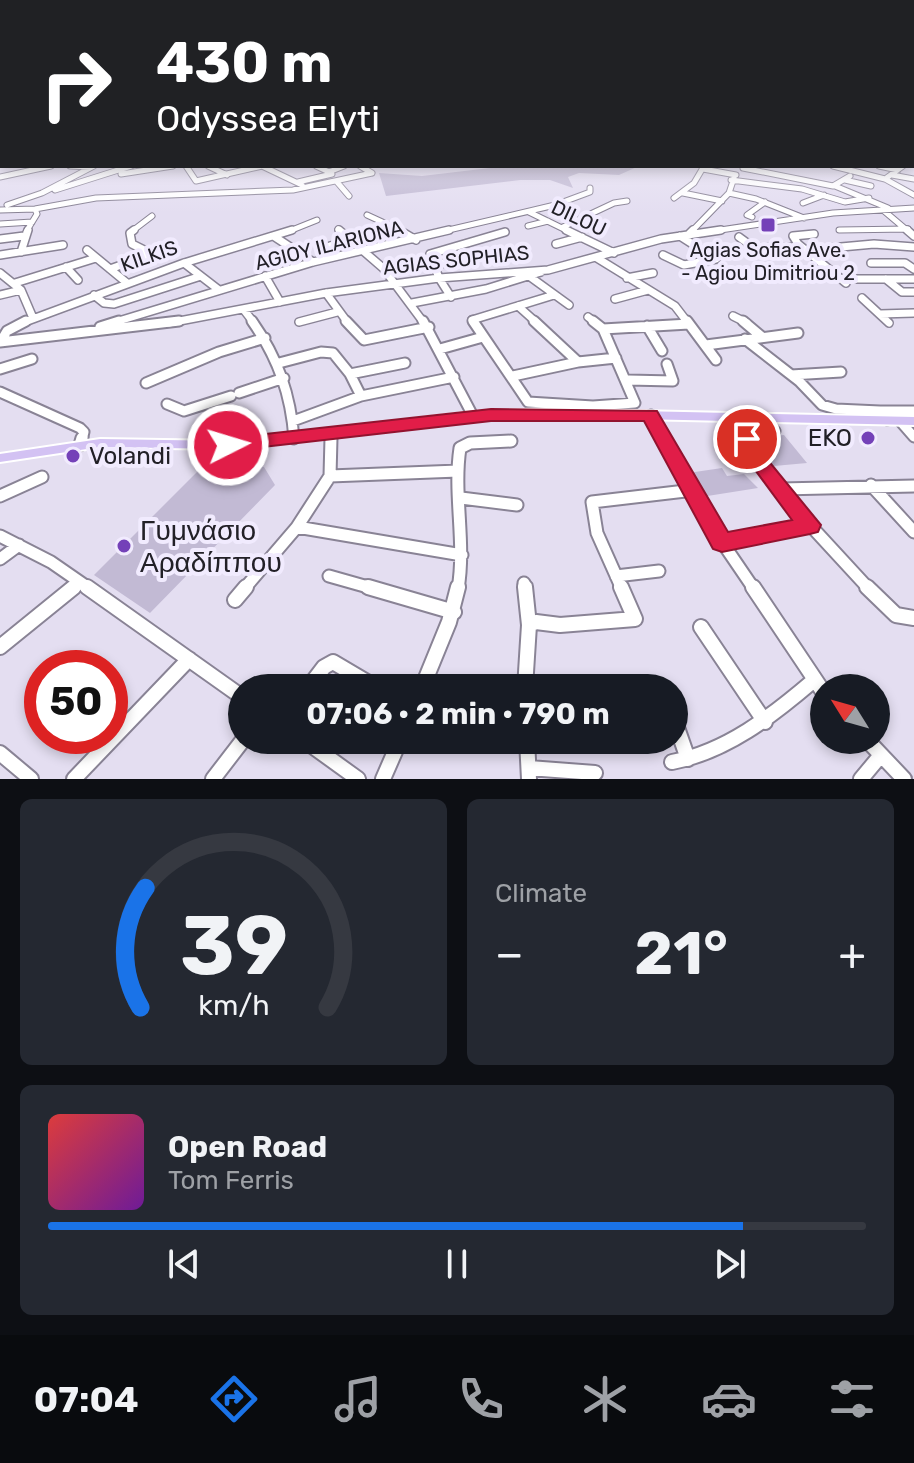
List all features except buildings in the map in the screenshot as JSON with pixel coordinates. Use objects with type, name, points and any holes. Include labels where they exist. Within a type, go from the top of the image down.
[{"type":"main road","points":[[0,458],[111,442],[194,446],[294,439],[473,416],[594,409],[651,415],[906,423]]},
{"type":"street","points":[[0,177],[42,168]]},
{"type":"street","points":[[55,190],[66,180],[89,168]]},
{"type":"street","points":[[0,209],[126,168]]},
{"type":"street","points":[[109,175],[159,168]]},
{"type":"street","points":[[187,168],[196,181],[256,168]]},
{"type":"street","points":[[212,168],[229,176]]},
{"type":"street","points":[[267,168],[301,185]]},
{"type":"street","points":[[275,171],[284,168]]},
{"type":"street","points":[[320,168],[330,173]]},
{"type":"street","points":[[301,185],[340,168]]},
{"type":"street","points":[[0,209],[35,209],[96,198],[337,182],[372,173],[363,168]]},
{"type":"street","points":[[674,198],[694,183],[703,168]]},
{"type":"street","points":[[707,168],[734,178],[824,195],[845,202],[869,198]]},
{"type":"street","points":[[663,255],[684,265],[716,259],[684,236],[729,193],[734,178],[742,168]]},
{"type":"street","points":[[748,168],[833,186],[869,198],[887,209],[914,236]]},
{"type":"street","points":[[768,172],[773,168]]},
{"type":"street","points":[[837,168],[871,186]]},
{"type":"street","points":[[833,186],[858,168]]},
{"type":"street","points":[[885,179],[898,170],[914,179]]},
{"type":"street","points":[[246,171],[257,176]]},
{"type":"street","points":[[849,175],[885,179],[914,195]]},
{"type":"street","points":[[809,181],[815,176]]},
{"type":"street","points":[[337,182],[349,196]]},
{"type":"street","points":[[80,184],[96,193],[96,198]]},
{"type":"street","points":[[155,196],[162,185]]},
{"type":"street","points":[[765,194],[772,185]]},
{"type":"street","name":"AGIOY ILARIONA","points":[[73,333],[313,262],[529,212],[574,199],[590,192],[590,188]]},
{"type":"street","points":[[683,193],[722,201]]},
{"type":"street","points":[[729,193],[765,202],[804,218]]},
{"type":"street","points":[[803,203],[824,195]]},
{"type":"street","points":[[0,200],[15,198],[21,202]]},
{"type":"street","points":[[563,227],[614,203],[627,201]]},
{"type":"street","points":[[752,217],[747,215],[765,202]]},
{"type":"street","name":"AGIAS SOPHIAS","points":[[0,342],[155,326],[326,293],[397,283],[495,272],[548,270],[684,236],[804,218],[914,208]]},
{"type":"street","points":[[21,252],[24,236],[38,210],[35,209]]},
{"type":"street","name":"DILOU","points":[[529,212],[614,253]]},
{"type":"street","points":[[367,215],[380,225],[401,228],[416,240]]},
{"type":"street","points":[[110,269],[152,254],[132,244],[130,233],[152,216]]},
{"type":"street","name":"KILKIS","points":[[0,342],[7,331],[33,318],[184,263],[275,237],[317,220]]},
{"type":"street","points":[[528,226],[548,221]]},
{"type":"street","points":[[0,224],[32,222]]},
{"type":"street","points":[[900,222],[914,222]]},
{"type":"street","points":[[858,228],[874,244]]},
{"type":"street","points":[[338,229],[367,249],[412,303],[429,327],[473,416]]},
{"type":"street","points":[[839,230],[908,229]]},
{"type":"street","points":[[451,297],[429,255],[433,251],[505,232]]},
{"type":"street","points":[[814,234],[793,236],[801,247],[844,281],[914,279]]},
{"type":"street","points":[[0,239],[24,236]]},
{"type":"street","points":[[275,237],[313,262]]},
{"type":"street","points":[[556,244],[582,237]]},
{"type":"street","points":[[739,237],[754,248],[801,247]]},
{"type":"street","points":[[330,246],[354,240]]},
{"type":"street","points":[[830,248],[874,244],[914,247]]},
{"type":"street","points":[[0,255],[63,245]]},
{"type":"street","points":[[87,250],[127,283]]},
{"type":"street","points":[[277,258],[300,252]]},
{"type":"street","points":[[433,265],[505,253]]},
{"type":"street","points":[[485,257],[495,272]]},
{"type":"street","points":[[0,295],[96,258]]},
{"type":"street","points":[[597,258],[675,306],[716,360]]},
{"type":"street","points":[[184,263],[219,290]]},
{"type":"street","points":[[871,263],[905,263],[914,269]]},
{"type":"street","points":[[66,267],[78,280]]},
{"type":"street","points":[[412,303],[451,297],[548,270]]},
{"type":"street","points":[[0,273],[18,286],[33,318]]},
{"type":"street","points":[[624,276],[653,273]]},
{"type":"street","points":[[94,295],[104,303],[119,303],[201,276]]},
{"type":"street","points":[[265,276],[280,302]]},
{"type":"street","points":[[529,276],[569,305]]},
{"type":"street","points":[[886,279],[902,292],[914,292]]},
{"type":"street","points":[[615,299],[648,290]]},
{"type":"street","points":[[326,293],[337,312],[364,340],[429,327]]},
{"type":"street","points":[[554,295],[473,318],[483,337],[513,376],[525,400],[534,404],[594,409],[631,405],[636,401],[603,329],[588,317]]},
{"type":"street","points":[[862,298],[889,323]]},
{"type":"street","points":[[518,306],[578,362]]},
{"type":"street","points":[[244,310],[279,363],[293,421],[294,439]]},
{"type":"street","points":[[299,322],[337,312]]},
{"type":"street","points":[[880,314],[914,313]]},
{"type":"street","points":[[733,316],[750,325],[762,337]]},
{"type":"street","points":[[603,329],[689,324]]},
{"type":"street","points":[[647,326],[662,351]]},
{"type":"street","points":[[706,345],[798,333]]},
{"type":"street","points":[[440,349],[483,337]]},
{"type":"street","points":[[146,383],[219,352],[265,338]]},
{"type":"street","points":[[745,339],[826,407],[906,423]]},
{"type":"street","points":[[279,363],[328,351],[350,374],[361,396]]},
{"type":"street","points":[[513,376],[578,362],[616,358]]},
{"type":"street","points":[[0,369],[32,359]]},
{"type":"street","points":[[350,374],[405,363]]},
{"type":"street","points":[[628,380],[673,381],[667,364]]},
{"type":"street","points":[[791,375],[841,372]]},
{"type":"street","points":[[293,421],[361,396],[454,377]]},
{"type":"street","points":[[167,404],[184,411],[284,378]]},
{"type":"street","points":[[0,392],[80,428],[84,435],[80,445]]},
{"type":"street","points":[[651,415],[722,542],[810,676]]},
{"type":"street","points":[[775,431],[754,435],[746,443],[810,525],[896,615],[914,618]]},
{"type":"street","points":[[235,600],[297,527],[330,476],[331,434]]},
{"type":"street","points":[[428,674],[454,612],[462,555],[458,471],[460,448],[470,443],[511,441]]},
{"type":"street","points":[[330,476],[458,471]]},
{"type":"street","points":[[0,496],[42,477]]},
{"type":"street","points":[[871,485],[914,532]]},
{"type":"street","points":[[781,489],[914,486]]},
{"type":"street","points":[[529,625],[536,622],[560,625],[635,619],[597,533],[590,505],[595,499],[694,490]]},
{"type":"street","points":[[461,498],[517,505]]},
{"type":"street","points":[[722,542],[810,525]]},
{"type":"street","points":[[297,527],[462,555]]},
{"type":"street","points":[[0,536],[51,562],[228,687]]},
{"type":"street","points":[[0,559],[19,545]]},
{"type":"street","points":[[616,576],[659,571]]},
{"type":"street","points":[[329,576],[454,612]]},
{"type":"street","points":[[0,647],[79,583]]},
{"type":"street","points":[[524,583],[529,625],[526,674]]},
{"type":"street","points":[[701,627],[765,722]]},
{"type":"street","points":[[74,779],[189,659]]},
{"type":"street","points":[[319,674],[333,662],[353,674]]},
{"type":"street","points":[[679,754],[680,761],[765,722],[810,684]]},
{"type":"street","points":[[0,753],[31,779]]},
{"type":"street","points":[[213,779],[232,754]]},
{"type":"street","points":[[323,754],[358,779]]},
{"type":"street","points":[[383,779],[394,754]]},
{"type":"street","points":[[528,754],[529,774],[595,773]]},
{"type":"street","points":[[861,779],[881,755],[904,779]]},
{"type":"shaded area","points":[[490,168],[635,168],[619,175],[579,173],[568,177],[573,188],[550,180],[520,180],[386,196],[379,173],[422,176]]},
{"type":"shaded area","points":[[784,435],[807,463],[763,467],[748,444],[758,437]]},
{"type":"shaded area","points":[[264,467],[275,485],[150,613],[94,575],[201,468]]},
{"type":"shaded area","points":[[722,468],[727,476],[744,474],[758,488],[701,497],[688,473]]},
{"type":"place","name":"Agias Sofias Ave. - Agiou Dimitriou 2","points":[[768,225]]},
{"type":"place","name":"EKO","points":[[868,438]]},
{"type":"place","name":"Volandi","points":[[73,456]]},
{"type":"place","name":"Γυμνάσιο Αραδίππου","points":[[124,546]]},
{"type":"route","points":[[228,445],[473,416],[566,413],[651,415],[722,542],[810,525],[751,452],[746,444],[747,439]]}]
